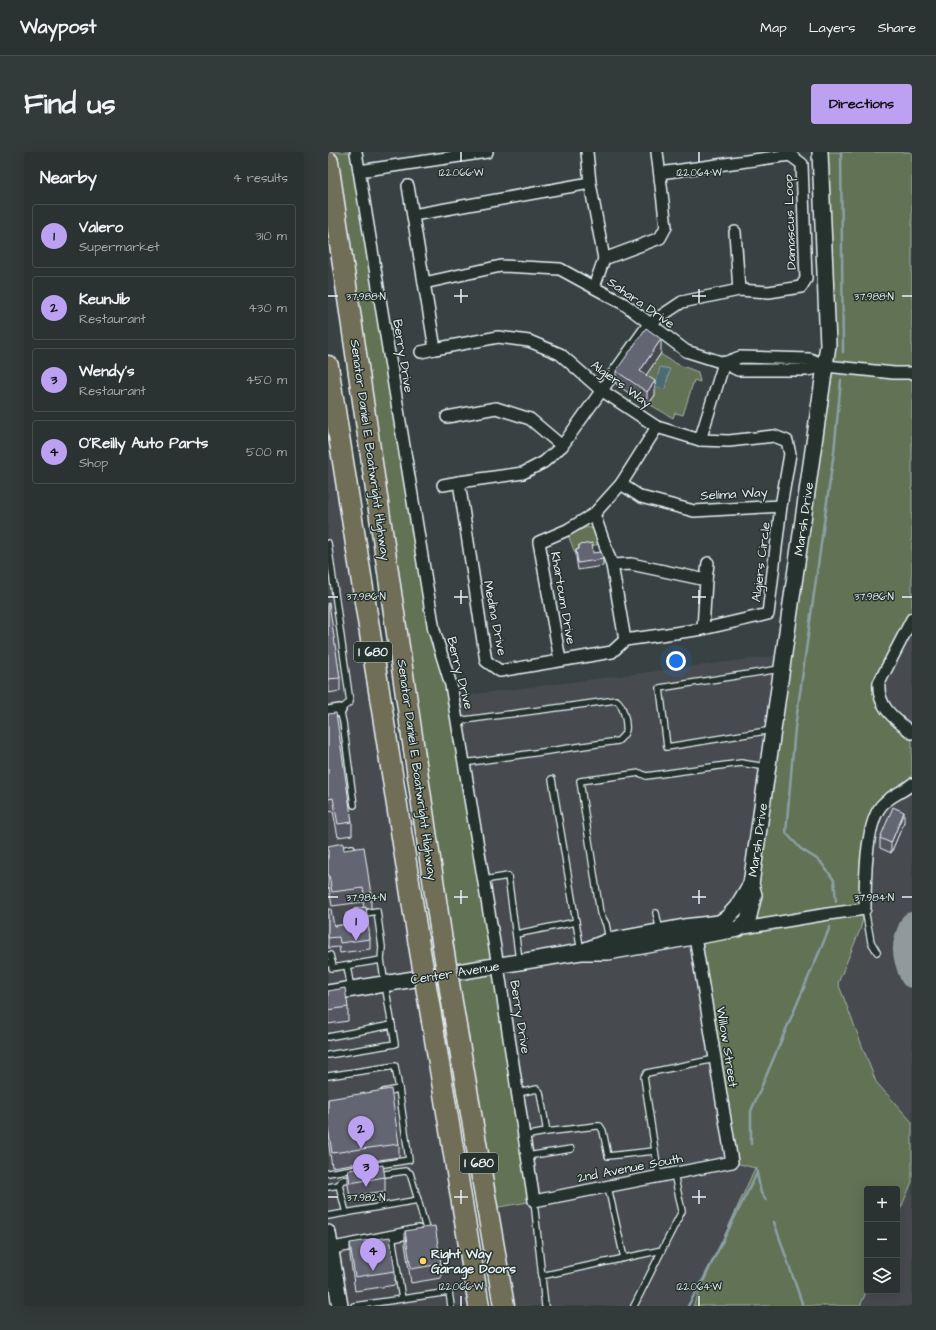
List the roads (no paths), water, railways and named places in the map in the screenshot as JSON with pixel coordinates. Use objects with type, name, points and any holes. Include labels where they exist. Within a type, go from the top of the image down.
[{"type":"highway","name":"Senator Daniel E Boatwright Highway","points":[[328,162],[442,941],[504,1306]]},
{"type":"highway","name":"Senator Daniel E Boatwright Highway","points":[[328,366],[418,938],[478,1306]]},
{"type":"street","name":"Berry Drive","points":[[356,152],[434,630],[451,685],[498,966],[534,1201]]},
{"type":"street","points":[[359,172],[487,152]]},
{"type":"street","points":[[587,152],[590,183],[604,259],[594,287]]},
{"type":"street","points":[[604,259],[660,238],[666,227],[657,152]]},
{"type":"street","name":"Marsh Drive","points":[[727,918],[737,907],[751,884],[826,366],[828,345],[820,152]]},
{"type":"street","name":"Damascus Loop","points":[[648,324],[682,302],[739,290],[769,292],[801,286],[806,279],[802,164],[790,155],[660,173]]},
{"type":"street","points":[[413,215],[590,183]]},
{"type":"street","points":[[408,186],[435,349]]},
{"type":"street","points":[[735,232],[739,290]]},
{"type":"street","name":"Sahara Drive","points":[[424,283],[501,266],[560,269],[624,304],[648,324],[686,350],[724,363]]},
{"type":"street","points":[[443,485],[524,473],[544,462],[562,446],[600,390],[648,324]]},
{"type":"street","name":"Algiers Way","points":[[421,352],[498,337],[529,341],[560,354],[600,390],[657,427],[700,440],[729,441],[774,436],[787,441]]},
{"type":"street","points":[[700,440],[724,363],[740,357],[810,359],[826,366],[894,373],[912,373]]},
{"type":"street","points":[[447,417],[496,408],[530,419],[562,446]]},
{"type":"street","name":"Khartoum Drive","points":[[560,660],[539,542],[567,530],[594,514],[621,484],[657,427]]},
{"type":"street","name":"Algiers Circle","points":[[625,640],[702,629],[768,614],[790,454],[787,441]]},
{"type":"street","name":"Medina Drive","points":[[458,482],[486,661],[500,670],[612,652],[625,640]]},
{"type":"street","name":"Selima Way","points":[[621,484],[641,497],[694,510],[782,506]]},
{"type":"street","points":[[594,514],[612,565],[625,640]]},
{"type":"street","points":[[702,629],[708,563]]},
{"type":"street","points":[[612,565],[631,564],[706,580]]},
{"type":"street","points":[[912,619],[879,683],[878,692],[880,700],[885,708],[912,732]]},
{"type":"street","points":[[328,712],[340,710]]},
{"type":"street","points":[[738,929],[865,909],[866,864],[876,814],[882,805],[912,784]]},
{"type":"street","name":"Marsh Drive","points":[[738,929],[748,920],[754,895],[751,884]]},
{"type":"street","name":"Center Avenue","points":[[581,952],[609,941],[660,931],[719,923],[727,918]]},
{"type":"street","name":"Center Avenue","points":[[328,994],[581,952],[608,952],[738,929]]},
{"type":"street","name":"Willow Street","points":[[695,937],[732,1162]]},
{"type":"street","name":"2nd Avenue South","points":[[534,1201],[732,1162]]},
{"type":"street","points":[[329,1249],[430,1228]]},
{"type":"street","points":[[328,1233],[329,1249],[340,1306]]},
{"type":"lane","points":[[328,543],[330,571],[350,702],[340,710],[344,722],[354,805]]},
{"type":"lane","points":[[773,730],[667,747],[660,688],[782,668]]},
{"type":"lane","points":[[457,721],[616,700],[619,701],[623,709],[626,729],[618,741],[464,763]]},
{"type":"lane","points":[[609,941],[606,924],[600,913],[580,781],[640,773],[646,776],[741,763],[768,767]]},
{"type":"lane","points":[[552,779],[581,952]]},
{"type":"lane","points":[[328,853],[352,848]]},
{"type":"lane","points":[[484,880],[508,876],[520,962]]},
{"type":"lane","points":[[865,909],[870,942],[877,952]]},
{"type":"lane","points":[[328,1056],[395,1044],[380,960],[382,947],[377,911],[349,916]]},
{"type":"lane","points":[[656,913],[660,931]]},
{"type":"lane","points":[[516,934],[576,922]]},
{"type":"lane","points":[[328,955],[330,955],[330,966],[347,966],[380,960]]},
{"type":"lane","points":[[347,966],[351,989]]},
{"type":"lane","points":[[328,1037],[392,1026]]},
{"type":"lane","points":[[659,1177],[644,1077],[646,1073],[715,1059]]},
{"type":"lane","points":[[328,1076],[395,1066],[409,1160],[328,1173]]},
{"type":"lane","points":[[518,1093],[536,1089],[540,1092],[546,1132]]},
{"type":"lane","points":[[375,1093],[398,1090]]},
{"type":"lane","points":[[524,1136],[600,1126],[603,1131],[608,1156],[654,1151]]},
{"type":"lane","points":[[527,1156],[571,1149]]},
{"type":"lane","points":[[370,1176],[405,1171],[412,1176],[418,1200],[430,1228]]},
{"type":"lane","points":[[634,1306],[682,1211],[674,1174]]},
{"type":"lane","points":[[346,1213],[339,1185],[342,1180],[356,1178]]},
{"type":"lane","points":[[328,1187],[339,1185]]},
{"type":"lane","points":[[608,1187],[624,1258]]},
{"type":"lane","points":[[328,1216],[418,1200]]},
{"type":"lane","points":[[534,1201],[545,1306]]},
{"type":"lane","points":[[392,1236],[402,1299]]},
{"type":"lane","points":[[541,1276],[662,1250]]},
{"type":"lane","points":[[354,1306],[384,1304],[402,1299],[449,1292],[451,1306]]},
{"type":"water","points":[[660,367],[670,369],[665,389],[655,387]]},
{"type":"waterway","points":[[841,152],[843,352]]},
{"type":"waterway","points":[[836,901],[834,880],[820,861],[801,849],[786,833],[795,728],[834,452],[841,380]]},
{"type":"waterway","points":[[751,1144],[751,1111],[830,927]]},
{"type":"waterway","points":[[756,1168],[761,1193],[766,1200]]},
{"type":"waterway","points":[[688,1306],[704,1278],[757,1173]]},
{"type":"waterway","points":[[774,1222],[803,1306]]},
{"type":"place","name":"Valero","points":[[356,941]]},
{"type":"place","name":"KeunJib","points":[[361,1149]]},
{"type":"place","name":"Wendy's","points":[[366,1187]]},
{"type":"place","name":"Right Way Garage Doors","points":[[423,1261]]},
{"type":"place","name":"O'Reilly Auto Parts","points":[[373,1271]]}]
